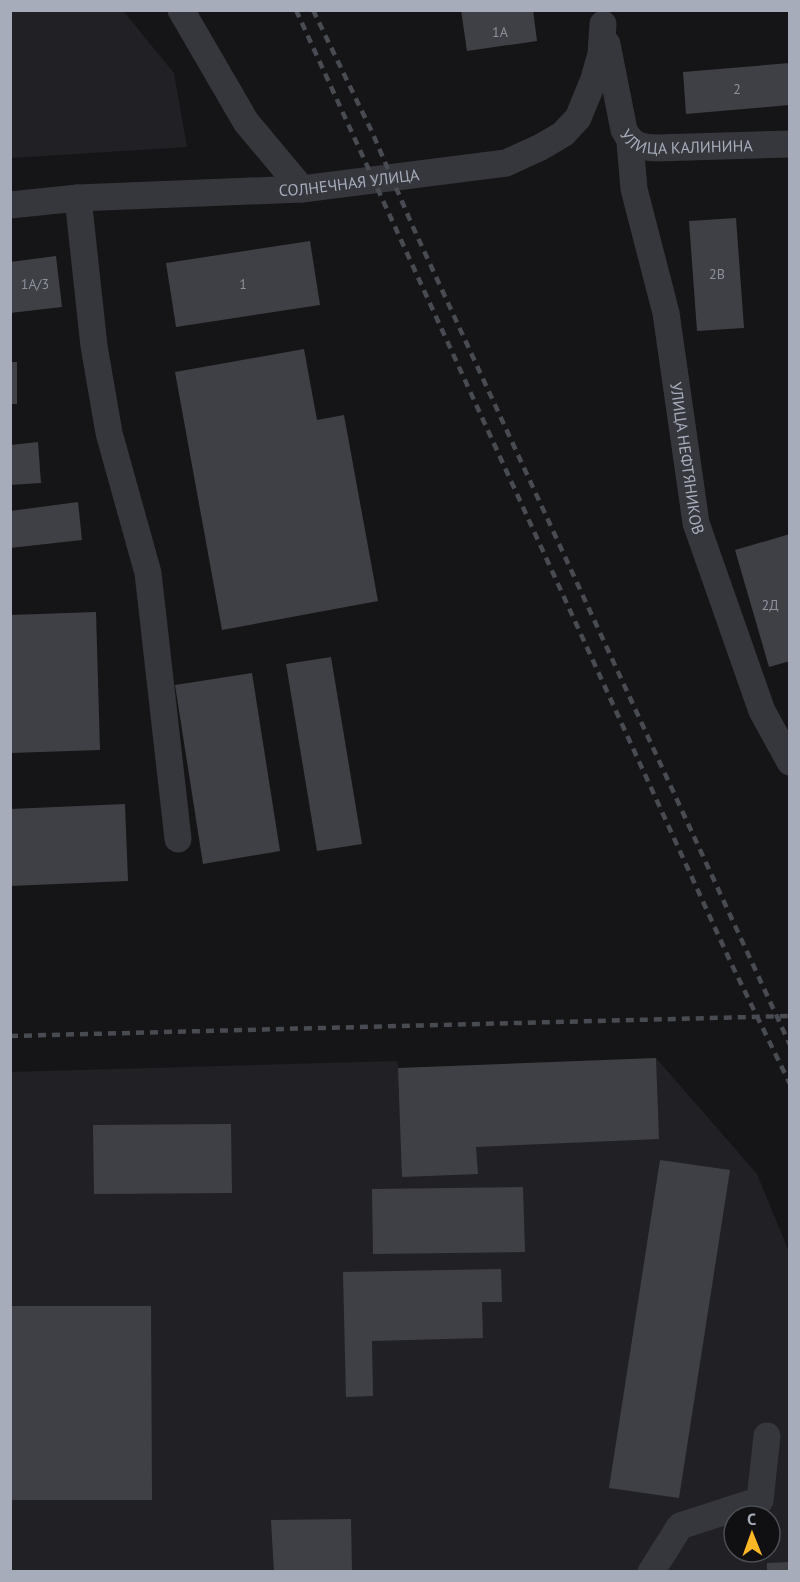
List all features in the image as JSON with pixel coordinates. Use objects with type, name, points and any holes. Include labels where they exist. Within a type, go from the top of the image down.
[{"type":"street","points":[[181,10],[246,122],[302,189]]},
{"type":"street","name":"СОЛНЕЧНАЯ УЛИЦА","points":[[10,205],[78,198],[302,189],[506,163],[563,134],[578,118],[594,79],[601,54],[602,17]]},
{"type":"street","name":"УЛИЦА КАЛИНИНА","points":[[602,17],[624,130],[630,142],[641,147],[656,148],[789,144]]},
{"type":"street","name":"УЛИЦА НЕФТЯНИКОВ","points":[[630,142],[634,189],[666,313],[696,523],[762,711],[789,762]]},
{"type":"street","points":[[78,198],[94,346],[109,433],[148,573],[178,839]]},
{"type":"street","points":[[651,1572],[680,1526],[760,1500],[767,1436]]},
{"type":"shaded area","points":[[11,10],[123,11],[174,73],[187,147],[11,158]]},
{"type":"shaded area","points":[[656,1058],[757,1174],[789,1252],[789,1571],[11,1571],[10,1072],[397,1061],[399,1068]]},
{"type":"building","points":[[461,10],[533,10],[537,41],[467,51]]},
{"type":"building","points":[[790,63],[790,105],[686,114],[683,72]]},
{"type":"building","points":[[736,218],[744,328],[697,331],[689,221]]},
{"type":"building","points":[[310,241],[320,305],[176,327],[166,263]]},
{"type":"building","points":[[56,256],[62,307],[10,313],[10,262]]},
{"type":"building","points":[[304,349],[317,420],[344,415],[378,601],[222,630],[175,372]]},
{"type":"building","points":[[10,362],[17,362],[17,404],[10,404]]},
{"type":"building","points":[[38,442],[41,483],[10,485],[10,445]]},
{"type":"building","points":[[78,502],[82,540],[10,548],[10,511]]},
{"type":"building","points":[[790,534],[790,661],[769,667],[735,550]]},
{"type":"building","points":[[96,612],[100,750],[10,753],[10,615]]},
{"type":"building","points":[[331,657],[362,844],[317,851],[286,664]]},
{"type":"building","points":[[252,673],[280,851],[203,864],[175,685]]},
{"type":"building","points":[[125,804],[128,881],[10,886],[10,809]]},
{"type":"building","points":[[656,1058],[659,1139],[476,1147],[478,1174],[402,1177],[398,1068]]},
{"type":"building","points":[[231,1124],[232,1193],[94,1194],[93,1125]]},
{"type":"building","points":[[660,1160],[730,1170],[679,1498],[609,1488]]},
{"type":"building","points":[[523,1187],[525,1252],[373,1254],[372,1189]]},
{"type":"building","points":[[501,1269],[502,1302],[482,1302],[483,1338],[372,1341],[373,1396],[346,1397],[343,1272]]},
{"type":"building","points":[[10,1306],[151,1306],[152,1500],[10,1500]]},
{"type":"building","points":[[351,1519],[352,1572],[274,1572],[271,1520]]},
{"type":"building","points":[[790,1562],[790,1572],[767,1572],[767,1564]]},
{"type":"railway","points":[[296,10],[731,963],[790,1084]]},
{"type":"railway","points":[[313,10],[372,132],[413,227],[790,1045]]},
{"type":"railway","points":[[10,1036],[790,1016]]}]
